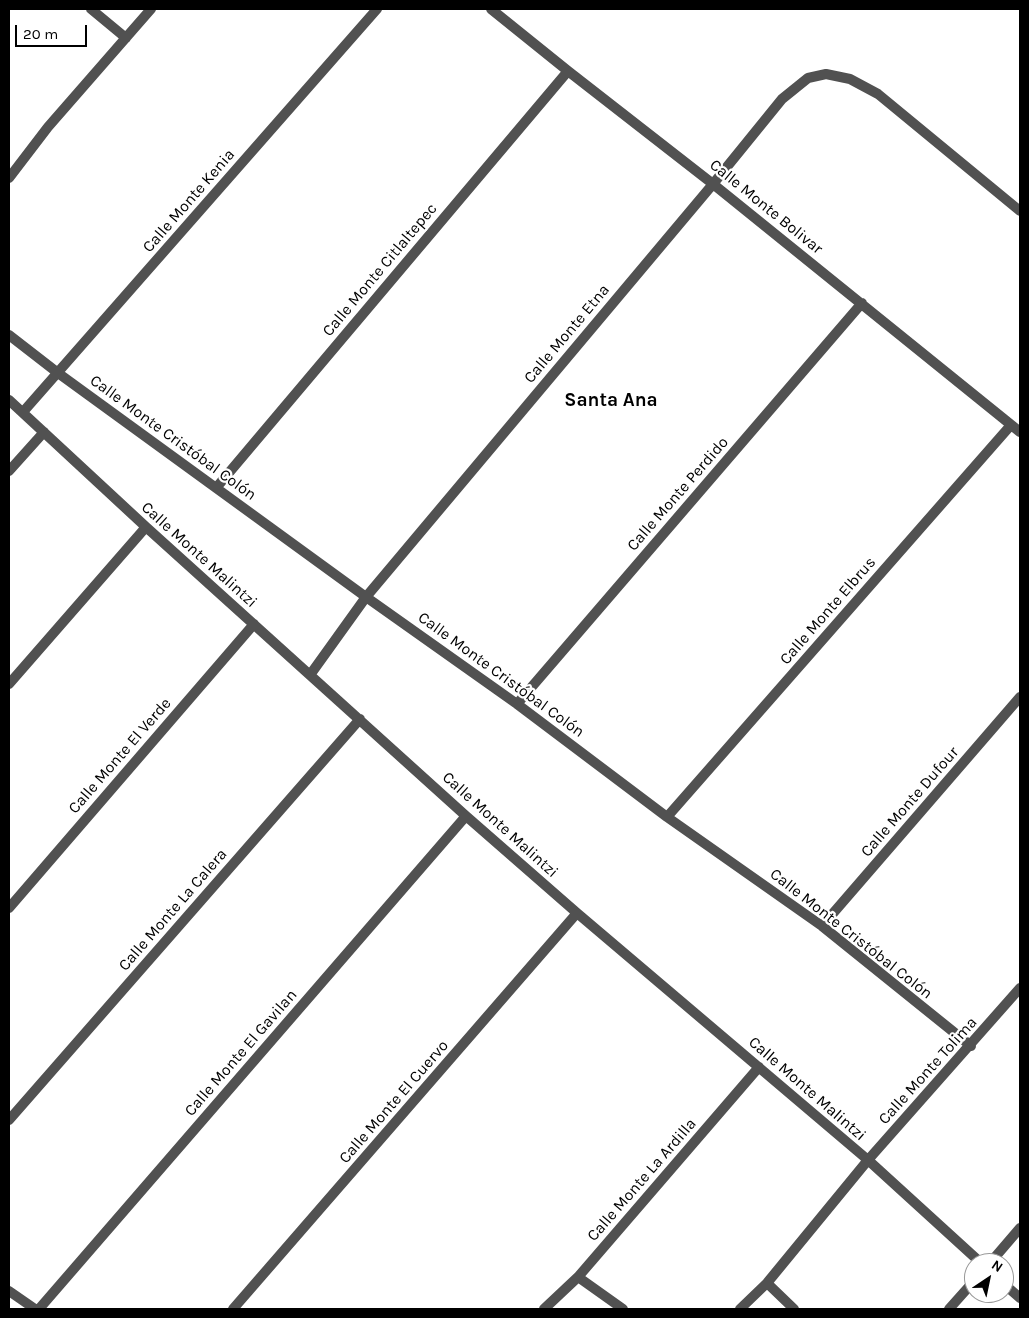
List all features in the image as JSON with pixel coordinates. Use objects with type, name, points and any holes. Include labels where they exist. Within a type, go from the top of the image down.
[{"type":"street","points":[[91,9],[126,38]]},
{"type":"street","points":[[9,178],[48,126],[151,9]]},
{"type":"street","name":"Calle Monte Kenia","points":[[23,412],[377,9]]},
{"type":"street","name":"Calle Monte Bolivar","points":[[491,9],[714,184],[1020,432]]},
{"type":"street","name":"Calle Monte Citlaltepec","points":[[216,488],[568,71]]},
{"type":"street","name":"Calle Monte Etna","points":[[310,675],[366,597],[714,184],[782,99],[808,78],[826,74],[850,79],[878,94],[1020,210]]},
{"type":"street","name":"Calle Monte Perdido","points":[[517,704],[862,303]]},
{"type":"street","name":"Calle Monte Cristóbal Colón","points":[[9,335],[58,373],[366,597],[517,704],[667,817],[822,926],[970,1046]]},
{"type":"street","name":"Calle Monte Malintzi","points":[[9,400],[146,527],[466,816],[577,914],[868,1160],[970,1253]]},
{"type":"street","name":"Calle Monte Elbrus","points":[[667,817],[1011,425]]},
{"type":"street","points":[[9,471],[44,432]]},
{"type":"street","points":[[9,684],[146,527]]},
{"type":"street","name":"Calle Monte El Verde","points":[[9,908],[254,624]]},
{"type":"street","name":"Calle Monte Dufour","points":[[822,926],[1020,697]]},
{"type":"street","name":"Calle Monte La Calera","points":[[9,1120],[360,719]]},
{"type":"street","name":"Calle Monte El Gavilan","points":[[39,1309],[466,816]]},
{"type":"street","name":"Calle Monte El Cuervo","points":[[233,1309],[577,914]]},
{"type":"street","name":"Calle Monte Tolima","points":[[740,1309],[767,1283],[868,1160],[1020,988]]},
{"type":"street","name":"Calle Monte La Ardilla","points":[[544,1309],[578,1277],[759,1067]]},
{"type":"street","points":[[999,1253],[1020,1228]]},
{"type":"street","points":[[578,1277],[623,1309]]},
{"type":"street","points":[[767,1283],[794,1309]]},
{"type":"street","points":[[9,1291],[35,1309]]},
{"type":"street","points":[[949,1309],[964,1292]]},
{"type":"district","name":"Santa Ana","points":[[611,401]]}]
